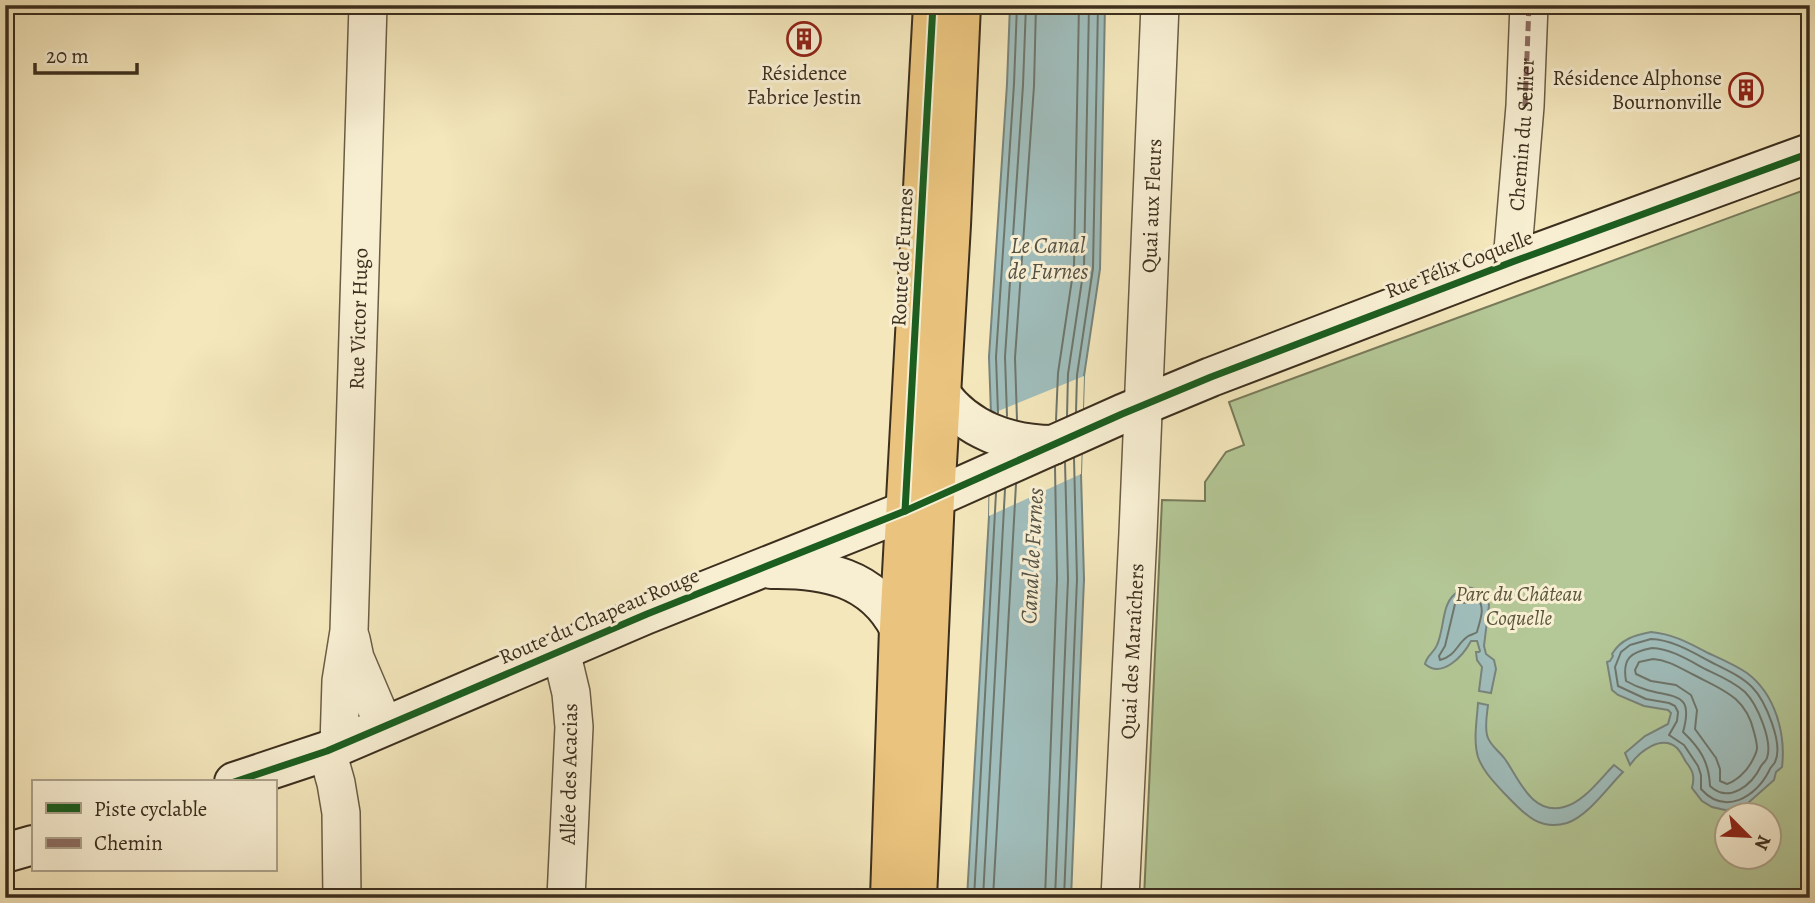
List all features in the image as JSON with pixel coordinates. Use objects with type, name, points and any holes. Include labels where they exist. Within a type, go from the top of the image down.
[{"type":"main road","name":"Route de Furnes","points":[[917,898],[920,504],[933,5]]},
{"type":"main road","name":"Route de Furnes","points":[[890,898],[899,628],[941,394],[961,5]]},
{"type":"street","name":"Rue Victor Hugo","points":[[342,898],[341,813],[333,748],[348,631],[368,5]]},
{"type":"street","name":"Quai aux Fleurs","points":[[1132,410],[1160,5]]},
{"type":"street","name":"Chemin du Sellier","points":[[1512,262],[1530,5]]},
{"type":"street","name":"Rue Félix Coquelle","points":[[1053,445],[1211,377],[1512,262],[1810,153]]},
{"type":"street","points":[[941,394],[960,414],[980,428],[1011,440],[1053,445]]},
{"type":"street","name":"Quai des Maraîchers","points":[[1120,898],[1138,533],[1132,410]]},
{"type":"street","name":"Route du Chapeau Rouge","points":[[240,780],[333,748],[647,614],[920,504],[1053,445]]},
{"type":"street","name":"Route du Chapeau Rouge","points":[[758,569],[814,570],[845,579],[880,601],[899,628]]},
{"type":"street","name":"Rue Victor Hugo","points":[[348,631],[355,658],[383,726]]},
{"type":"street","name":"Allée des Acacias","points":[[561,651],[571,693],[574,727],[566,898]]},
{"type":"street","points":[[5,853],[32,845]]},
{"type":"green space","name":"Parc du Château Coquelle","points":[[1810,188],[1810,898],[1144,898],[1162,500],[1205,501],[1205,482],[1226,452],[1244,445],[1229,402]]},
{"type":"water","name":"Le Canal de Furnes","points":[[1010,5],[1105,5],[1100,269],[1084,376],[1081,474],[1084,579],[1071,898],[967,898],[989,516],[989,357]]},
{"type":"water","points":[[1466,587],[1481,592],[1489,605],[1484,646],[1486,654],[1494,660],[1496,669],[1491,693],[1479,691],[1482,667],[1477,660],[1476,652],[1480,651],[1477,641],[1471,641],[1457,659],[1445,667],[1438,669],[1425,664],[1440,638],[1449,602],[1458,592],[1465,596]]},
{"type":"water","points":[[1651,632],[1681,640],[1747,673],[1765,692],[1777,715],[1780,728],[1782,767],[1776,772],[1774,780],[1749,802],[1714,802],[1714,807],[1702,801],[1692,788],[1690,768],[1671,744],[1651,746],[1630,765],[1625,753],[1645,736],[1668,724],[1671,713],[1668,710],[1644,706],[1612,690],[1607,662],[1624,641]]},
{"type":"water","points":[[1478,703],[1488,705],[1486,726],[1489,741],[1505,759],[1528,794],[1543,806],[1564,807],[1578,800],[1614,765],[1623,772],[1590,808],[1575,819],[1556,825],[1538,822],[1523,812],[1503,792],[1480,762],[1476,744]]},
{"type":"pier","points":[[1084,376],[1081,474],[989,516],[991,414]]},
{"type":"marked path","points":[[1525,106],[1529,5]]},
{"type":"cycle path","points":[[905,511],[933,5]]},
{"type":"cycle path","points":[[240,780],[327,751],[647,614],[905,511],[1211,377],[1512,262],[1810,153]]},
{"type":"place","name":"Résidence Fabrice Jestin","points":[[804,39]]},
{"type":"place","name":"Résidence Alphonse Bournonville","points":[[1746,90]]},
{"type":"water label","name":"Canal de Furnes","points":[[1032,556]]}]
